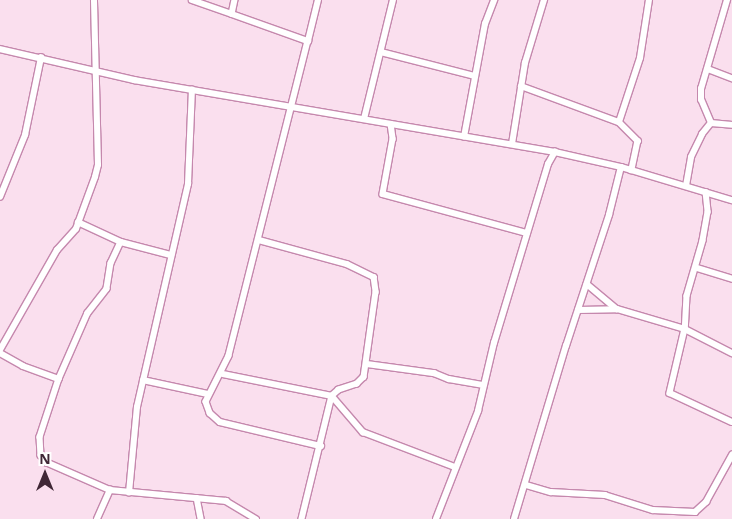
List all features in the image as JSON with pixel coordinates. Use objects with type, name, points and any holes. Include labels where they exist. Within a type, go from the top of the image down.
[{"type":"street","points":[[59,379],[24,366],[0,351],[57,250],[72,236],[98,165],[94,0]]},
{"type":"street","points":[[192,0],[308,42]]},
{"type":"street","points":[[232,14],[235,0]]},
{"type":"street","points":[[318,0],[294,106],[223,374],[208,394],[208,408],[220,422],[321,446]]},
{"type":"street","points":[[364,119],[392,0]]},
{"type":"street","points":[[464,137],[485,24],[494,0]]},
{"type":"street","points":[[512,144],[521,86],[544,0]]},
{"type":"street","points":[[619,122],[640,58],[649,0]]},
{"type":"street","points":[[711,123],[701,100],[703,79],[708,69],[727,0]]},
{"type":"street","points":[[0,49],[96,72],[192,90],[556,152],[621,167],[732,200]]},
{"type":"street","points":[[381,52],[475,76]]},
{"type":"street","points":[[0,197],[25,135],[41,58]]},
{"type":"street","points":[[708,69],[732,78]]},
{"type":"street","points":[[521,86],[619,122],[638,141],[632,170]]},
{"type":"street","points":[[129,493],[135,424],[143,380],[188,184],[192,90]]},
{"type":"street","points":[[711,123],[732,125]]},
{"type":"street","points":[[686,186],[691,157],[711,123]]},
{"type":"street","points":[[391,124],[393,139],[383,194],[527,233]]},
{"type":"street","points":[[436,519],[478,411],[527,233],[548,164],[556,152]]},
{"type":"street","points":[[514,519],[621,167]]},
{"type":"street","points":[[706,192],[708,212],[697,268],[687,296],[685,329],[670,393],[732,422]]},
{"type":"street","points":[[78,222],[121,242],[171,255]]},
{"type":"street","points":[[259,240],[347,264],[374,277],[376,292],[365,351],[367,364],[364,377],[357,384],[339,390],[332,396],[302,519]]},
{"type":"street","points":[[121,242],[111,263],[107,289],[88,313],[59,379],[40,438],[41,455],[46,462],[110,490],[226,501],[256,519]]},
{"type":"street","points":[[697,268],[732,279]]},
{"type":"street","points":[[587,284],[617,309]]},
{"type":"street","points":[[578,310],[617,309],[685,329],[732,353]]},
{"type":"street","points":[[367,364],[434,373],[449,379],[484,385]]},
{"type":"street","points":[[223,374],[332,396],[363,432],[455,467]]},
{"type":"street","points":[[143,380],[208,394]]},
{"type":"street","points":[[526,484],[551,492],[604,495],[653,510],[695,512],[706,502],[732,455]]},
{"type":"street","points":[[97,519],[110,490]]},
{"type":"street","points":[[197,498],[201,519]]}]
